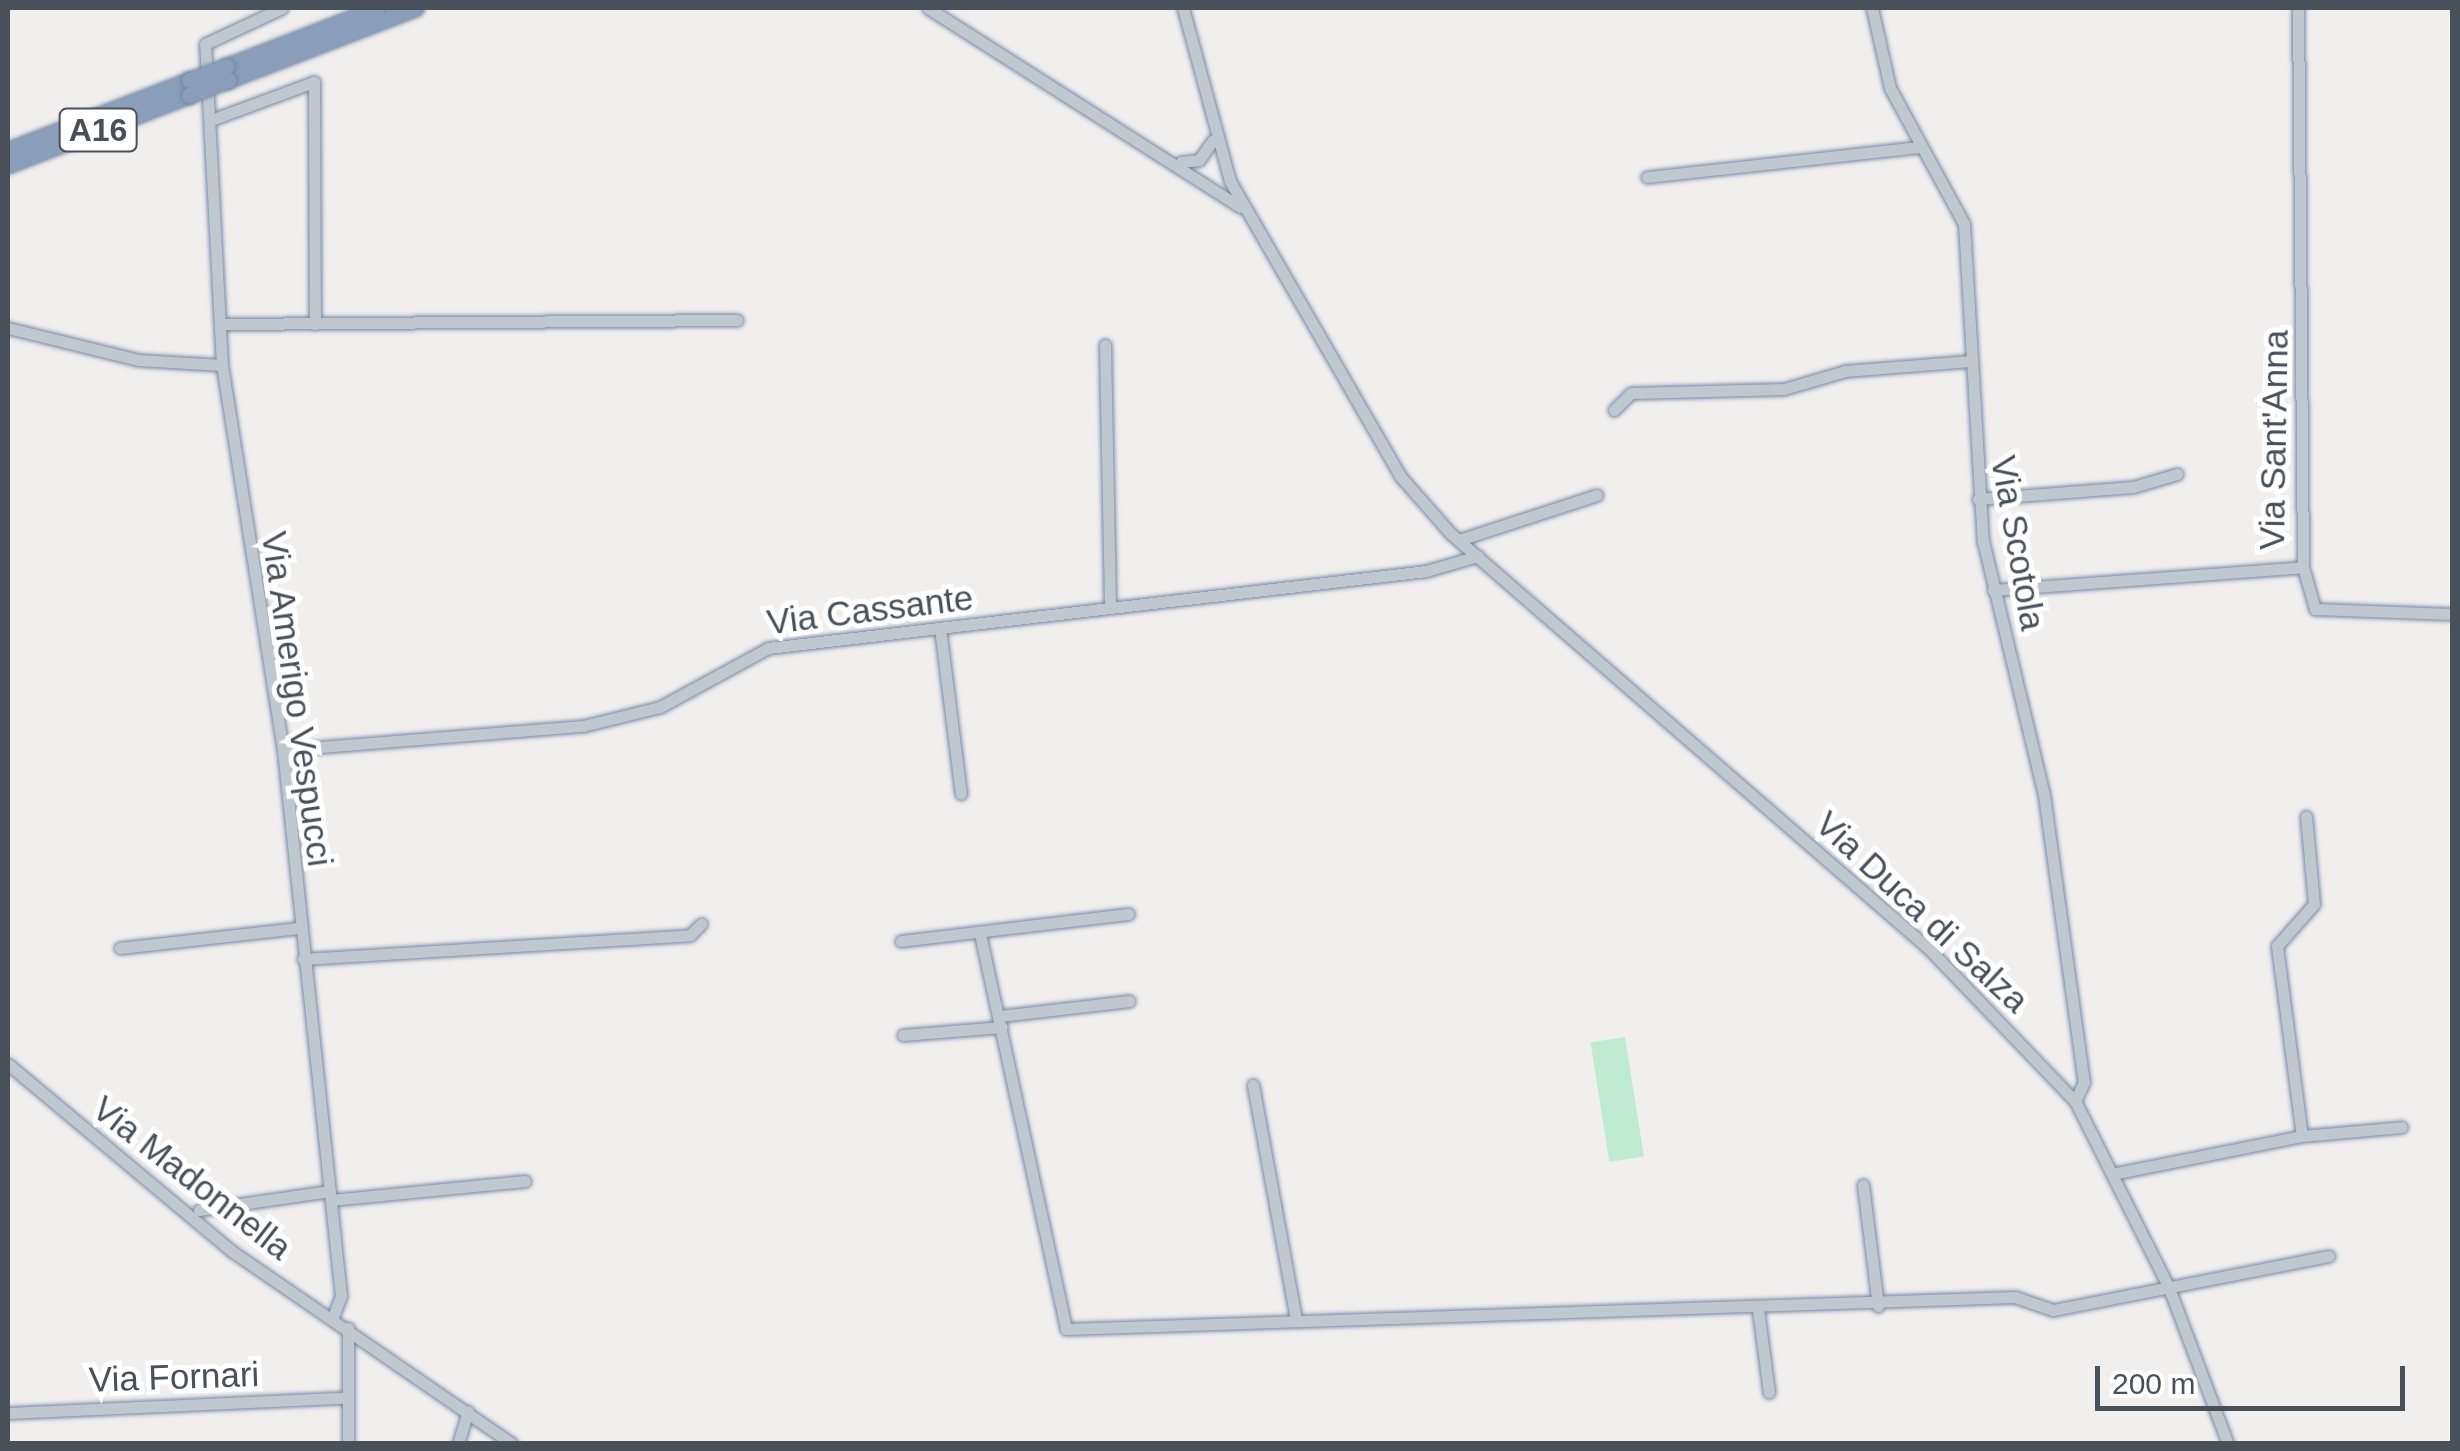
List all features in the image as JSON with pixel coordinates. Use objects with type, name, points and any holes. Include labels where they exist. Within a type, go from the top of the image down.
[{"type":"highway","name":"A16","points":[[8,166],[377,8]]},
{"type":"highway","name":"A16","points":[[227,73],[416,8]]},
{"type":"highway","name":"A16","points":[[8,150],[189,88]]},
{"type":"street","name":"Via Amerigo Vespucci","points":[[282,8],[208,36],[222,365],[284,750],[298,928],[341,1296],[334,1317]]},
{"type":"street","points":[[928,8],[1181,162],[1247,214]]},
{"type":"street","name":"Via Duca di Salza","points":[[1182,8],[1213,140],[1247,214],[1353,406],[1459,540],[1929,949],[2075,1101],[2117,1173],[2169,1288],[2228,1444]]},
{"type":"street","name":"Via Scotola","points":[[1872,8],[1890,88],[1964,224],[1978,499],[1993,590],[2044,795],[2084,1082],[2075,1101]]},
{"type":"street","name":"Via Sant'Anna","points":[[1993,590],[2303,567],[2298,8]]},
{"type":"street","points":[[212,120],[314,82],[314,324]]},
{"type":"street","points":[[1181,162],[1200,160],[1213,140]]},
{"type":"street","points":[[1647,176],[1920,147]]},
{"type":"street","points":[[220,324],[737,320]]},
{"type":"street","points":[[8,328],[138,360],[222,365]]},
{"type":"street","points":[[1104,345],[1110,606]]},
{"type":"street","points":[[1614,410],[1630,393],[1784,389],[1845,371],[1970,362]]},
{"type":"street","points":[[1978,499],[2134,487],[2177,474]]},
{"type":"street","points":[[1459,540],[1597,494]]},
{"type":"street","name":"Via Cassante","points":[[284,750],[623,718],[768,648],[1426,571],[1478,556]]},
{"type":"street","points":[[2303,567],[2315,610],[2452,614]]},
{"type":"street","points":[[940,628],[961,794]]},
{"type":"street","points":[[2302,1136],[2278,946],[2314,904],[2306,816]]},
{"type":"street","points":[[901,941],[1128,914]]},
{"type":"street","points":[[303,959],[690,935],[701,924]]},
{"type":"street","points":[[120,948],[298,928]]},
{"type":"street","points":[[980,934],[1066,1329],[1878,1306],[2015,1297],[2054,1310],[2329,1256]]},
{"type":"street","points":[[903,1035],[1129,1001]]},
{"type":"street","name":"Via Madonnella","points":[[8,1064],[202,1228],[512,1444]]},
{"type":"street","points":[[1253,1085],[1296,1320]]},
{"type":"street","points":[[2117,1173],[2302,1136],[2402,1127]]},
{"type":"street","points":[[198,1210],[524,1181]]},
{"type":"street","points":[[1864,1185],[1878,1306]]},
{"type":"street","points":[[1758,1309],[1769,1392]]},
{"type":"street","points":[[348,1328],[343,1398],[348,1444]]},
{"type":"street","name":"Via Fornari","points":[[8,1413],[343,1398]]},
{"type":"street","points":[[458,1444],[468,1412]]},
{"type":"green space","points":[[1625,1037],[1644,1157],[1609,1162],[1590,1042]]}]
